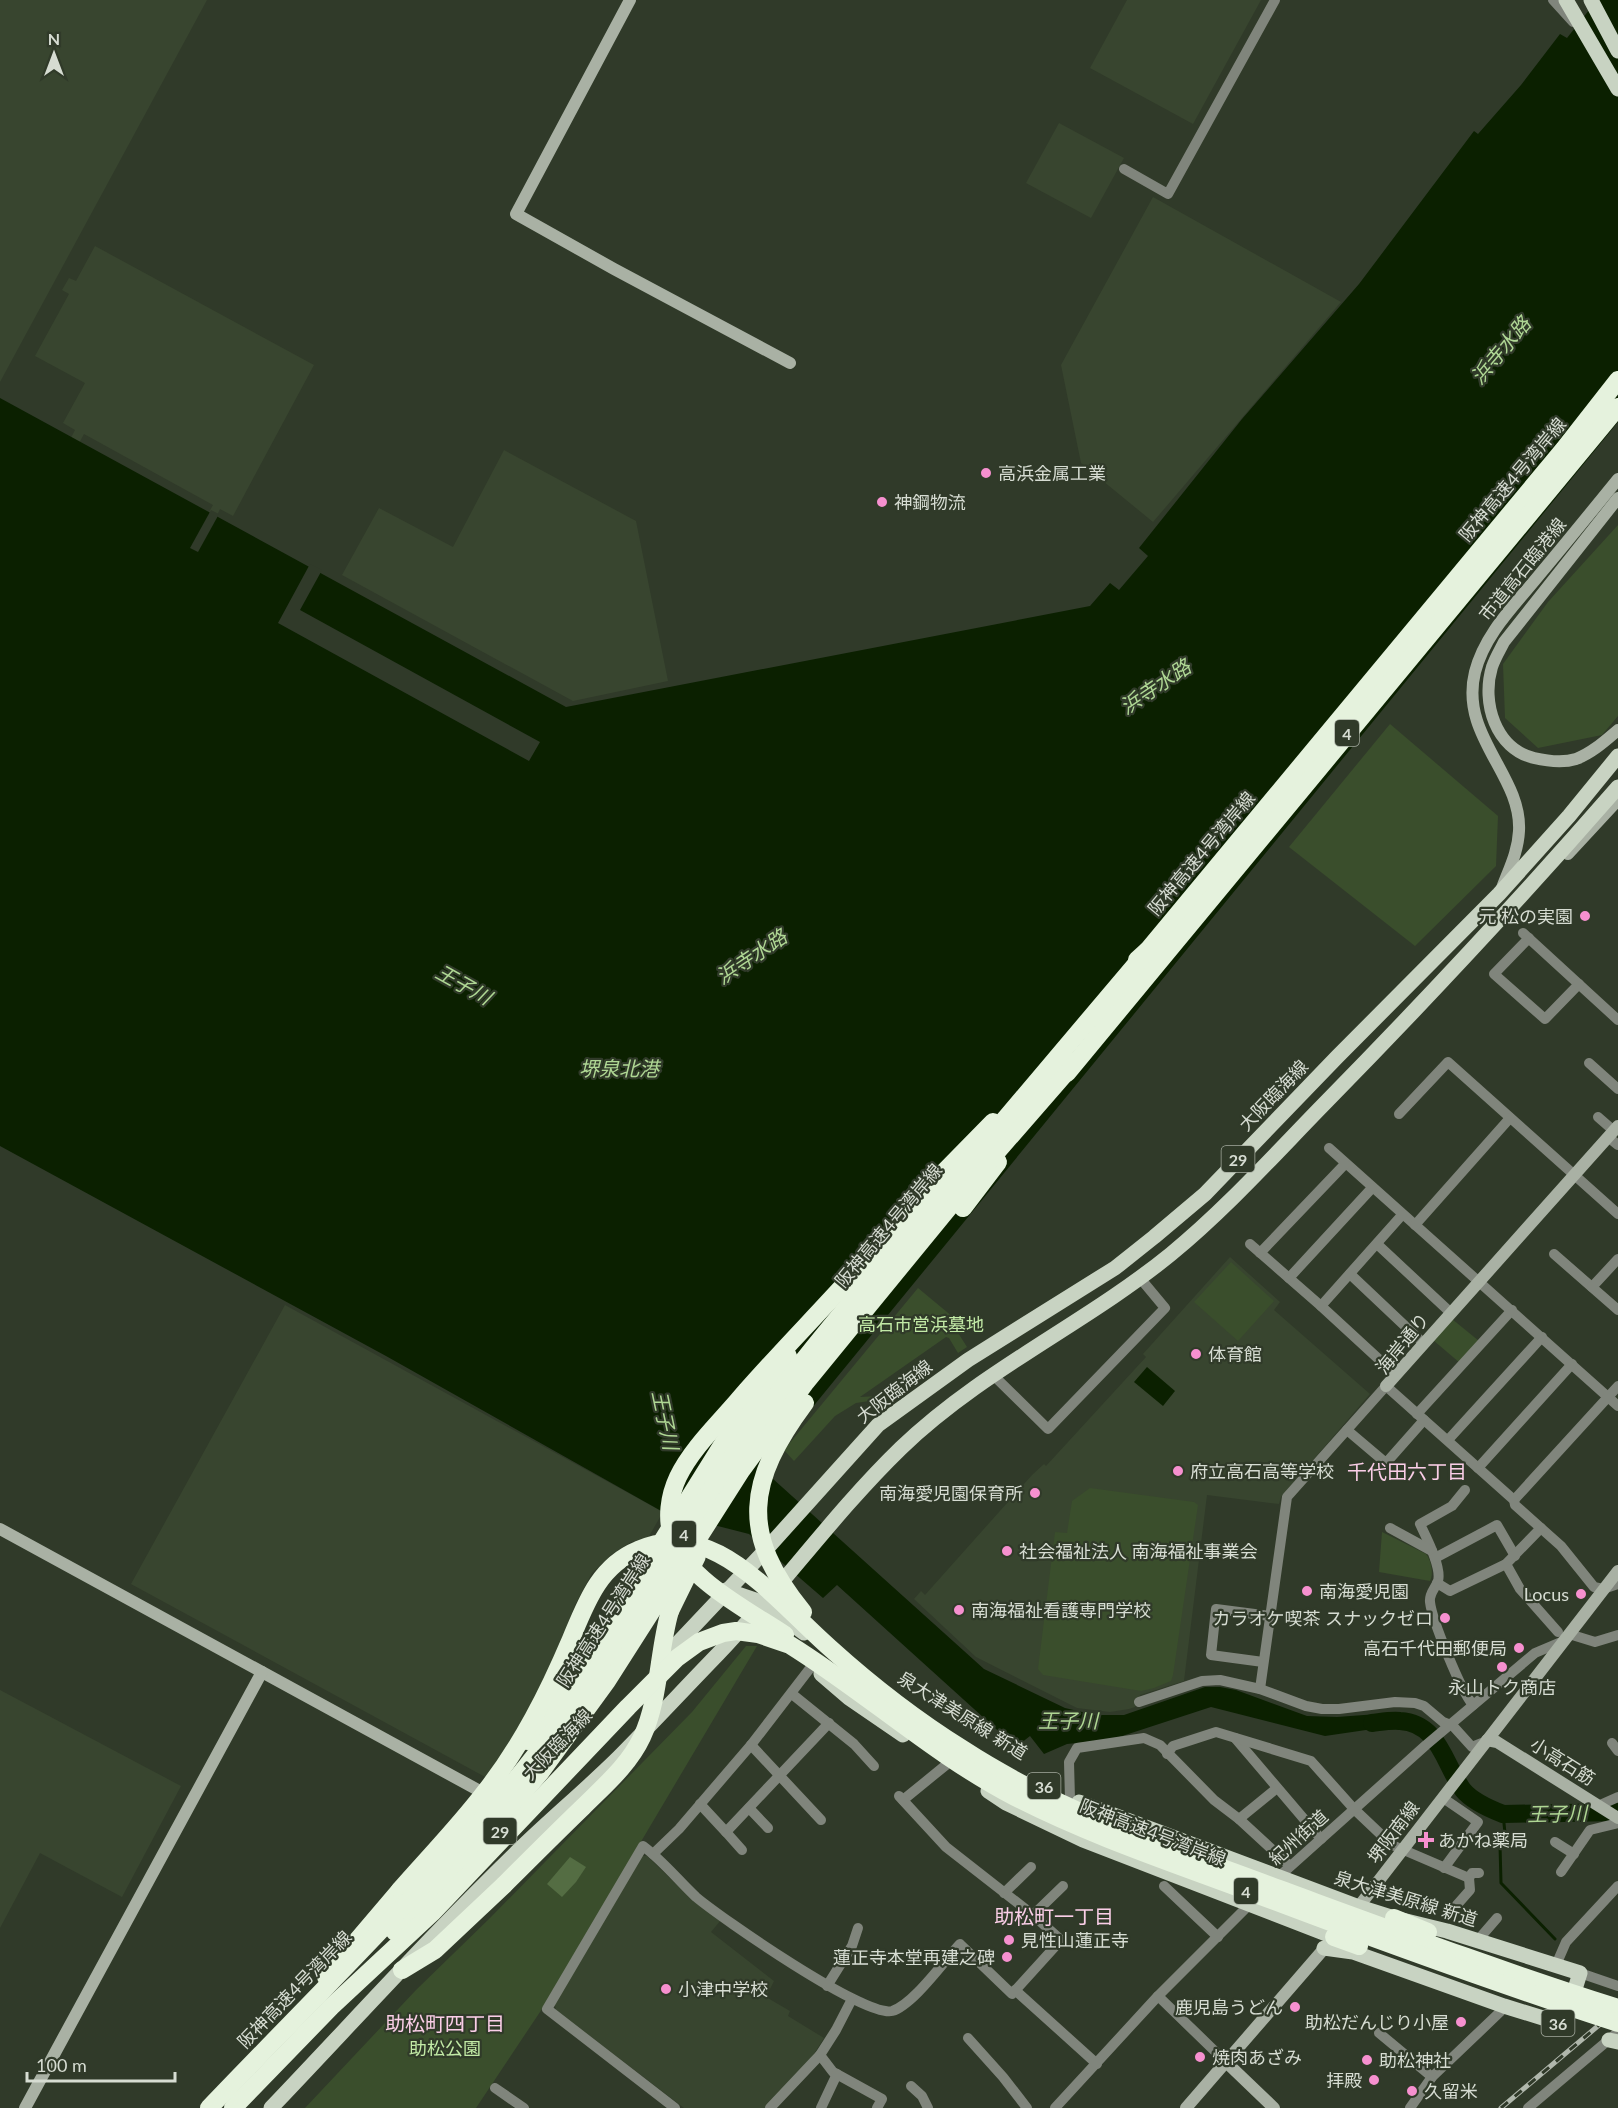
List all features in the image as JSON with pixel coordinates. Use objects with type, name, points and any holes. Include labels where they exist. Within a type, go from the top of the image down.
[{"type":"highway","name":"阪神高速4号湾岸線","points":[[209,2108],[408,1899],[528,1764],[593,1676],[726,1466],[791,1376],[1564,450],[1618,380]]},
{"type":"highway","name":"阪神高速4号湾岸線","points":[[232,2108],[499,1821],[540,1773],[607,1681],[741,1471],[806,1382],[955,1200],[1076,1061],[1618,407]]},
{"type":"highway","points":[[897,1713],[697,1575],[682,1558],[672,1538],[670,1501],[678,1478],[691,1457],[763,1372],[941,1175],[999,1116],[1131,966],[1148,950]]},
{"type":"highway","points":[[897,1713],[813,1624],[778,1578],[760,1537],[758,1509],[762,1479],[783,1436],[817,1387],[963,1208],[1076,1061]]},
{"type":"highway","points":[[488,1795],[600,1638],[734,1428],[776,1371],[863,1264]]},
{"type":"highway","points":[[402,1970],[435,1950],[504,1885],[611,1779],[633,1752],[642,1737],[652,1703],[670,1611],[697,1556],[772,1427]]},
{"type":"highway","points":[[275,2039],[367,1928],[487,1790],[533,1720],[594,1588],[625,1556],[652,1545],[665,1543],[692,1544],[720,1554],[747,1573],[855,1671],[897,1713]]},
{"type":"highway","points":[[232,2108],[338,2000],[432,1913],[663,1671],[699,1642],[736,1631],[780,1640],[897,1713]]},
{"type":"highway","name":"阪神高速4号湾岸線","points":[[897,1713],[948,1740],[1000,1773],[1093,1819],[1436,1947],[1618,2008]]},
{"type":"highway","name":"阪神高速4号湾岸線","points":[[897,1713],[982,1779],[1086,1830],[1418,1955],[1515,1990],[1618,2023]]},
{"type":"highway","points":[[1394,1918],[1488,1954],[1618,1998]]},
{"type":"highway","points":[[1329,1942],[1359,1946],[1616,2037]]},
{"type":"main road","points":[[1566,0],[1576,22],[1589,39],[1618,89]]},
{"type":"main road","points":[[1592,2],[1618,51]]},
{"type":"main road","name":"大阪臨海線","points":[[238,2108],[584,1745],[762,1554],[878,1425],[968,1360],[1114,1268],[1155,1237],[1205,1194],[1499,894],[1569,816],[1618,756]]},
{"type":"main road","name":"29","points":[[272,2108],[521,1848],[610,1766],[747,1624],[830,1524],[906,1443],[936,1416],[992,1374],[1140,1278],[1174,1252],[1221,1209],[1354,1074],[1491,929],[1618,787]]},
{"type":"main road","name":"泉大津美原線 新道","points":[[726,1590],[764,1603],[923,1717],[1002,1766],[1070,1798],[1126,1821],[1284,1871],[1359,1907],[1394,1918],[1448,1930],[1580,1973]]},
{"type":"main road","name":"36","points":[[726,1590],[747,1624],[812,1666],[849,1698],[1006,1803],[1083,1840],[1250,1905],[1353,1952],[1503,2006],[1559,2023],[1565,2021],[1580,1973]]},
{"type":"main road","points":[[306,2037],[323,1996],[366,1949],[407,1888],[488,1795]]},
{"type":"street","points":[[630,0],[516,214],[790,363]]},
{"type":"street","points":[[1124,169],[1168,194],[1275,0]]},
{"type":"street","points":[[1553,0],[1576,22]]},
{"type":"street","name":"市道高石臨港線","points":[[1499,894],[1517,850],[1519,829],[1512,796],[1480,732],[1475,716],[1473,691],[1475,673],[1491,634],[1618,479]]},
{"type":"street","name":"市道高石臨港線","points":[[1618,498],[1504,642],[1491,669],[1489,687],[1492,718],[1498,732],[1514,750],[1527,756],[1544,761],[1574,759],[1590,753],[1618,730]]},
{"type":"street","points":[[1491,929],[1582,840],[1618,800]]},
{"type":"street","points":[[1579,984],[1545,1019],[1494,974],[1526,936],[1579,984],[1618,1020]]},
{"type":"street","points":[[1399,1114],[1448,1062],[1618,1214]]},
{"type":"street","points":[[1589,1063],[1618,1089]]},
{"type":"street","points":[[1598,1117],[1613,1131],[1618,1145]]},
{"type":"street","points":[[1415,1226],[1510,1118]]},
{"type":"street","name":"海岸通り","points":[[1604,1589],[1593,1587],[1561,1546],[1515,1505],[1514,1500],[1386,1386],[1613,1131]]},
{"type":"street","points":[[1329,1148],[1618,1406]]},
{"type":"street","points":[[1260,1253],[1345,1164]]},
{"type":"street","points":[[1289,1278],[1372,1188]]},
{"type":"street","points":[[1321,1306],[1402,1215]]},
{"type":"street","points":[[1377,1244],[1451,1313]]},
{"type":"street","points":[[1250,1245],[1396,1375]]},
{"type":"street","points":[[1554,1254],[1618,1310]]},
{"type":"street","points":[[1592,1287],[1618,1259]]},
{"type":"street","points":[[1350,1274],[1423,1343]]},
{"type":"street","points":[[992,1374],[1048,1429],[1165,1308],[1140,1278]]},
{"type":"street","points":[[1347,1430],[1386,1463],[1421,1417],[1512,1310]]},
{"type":"street","points":[[1448,1440],[1542,1337]]},
{"type":"street","points":[[1479,1468],[1572,1364]]},
{"type":"street","points":[[1260,1689],[1287,1497],[1386,1386]]},
{"type":"street","points":[[1514,1500],[1618,1386]]},
{"type":"street","points":[[1465,1490],[1452,1506],[1420,1524],[1433,1554],[1439,1578],[1429,1600],[1432,1613],[1456,1674],[1473,1705]]},
{"type":"street","points":[[1433,1554],[1497,1525],[1520,1588],[1563,1636],[1595,1642],[1618,1635]]},
{"type":"street","points":[[1390,1528],[1433,1554]]},
{"type":"street","points":[[1437,1583],[1450,1591],[1511,1560],[1541,1528]]},
{"type":"street","points":[[0,1529],[488,1795],[517,1814]]},
{"type":"street","name":"堺阪南線","points":[[1186,2108],[1359,1907],[1487,1740],[1563,1636],[1618,1570]]},
{"type":"street","points":[[1604,1589],[1618,1584]]},
{"type":"street","points":[[1263,1662],[1210,1655],[1216,1609],[1269,1616]]},
{"type":"street","name":"紀州街道","points":[[1055,2108],[1158,1996],[1284,1871],[1426,1744],[1535,1653],[1563,1636]]},
{"type":"street","points":[[653,1854],[680,1829],[751,1745],[812,1666]]},
{"type":"street","points":[[25,2108],[262,1672]]},
{"type":"street","points":[[1139,1702],[1202,1681],[1231,1681],[1306,1706],[1322,1709],[1395,1702],[1415,1703],[1424,1706],[1445,1728],[1453,1726],[1472,1747],[1487,1740]]},
{"type":"street","points":[[792,1694],[854,1743],[874,1766]]},
{"type":"street","points":[[726,1832],[829,1723]]},
{"type":"street","points":[[1167,1754],[1173,1746],[1216,1732],[1311,1761],[1354,1809],[1392,1845],[1444,1868],[1474,1876],[1470,1890],[1455,1907]]},
{"type":"street","points":[[1070,1798],[1069,1762],[1077,1748],[1144,1738],[1160,1746],[1214,1800],[1239,1819],[1284,1871]]},
{"type":"street","points":[[1235,1738],[1321,1839]]},
{"type":"street","name":"小高石筋","points":[[1487,1740],[1497,1742],[1618,1818]]},
{"type":"street","points":[[751,1745],[821,1820]]},
{"type":"street","points":[[675,2108],[547,2009],[643,1846],[698,1898],[768,1949],[827,1986],[852,1999],[888,2012],[899,2008],[916,1994],[960,1944],[1012,1994],[1060,1940],[1033,1915],[946,1847],[901,1798],[946,1765]]},
{"type":"street","points":[[1239,1819],[1277,1788]]},
{"type":"street","points":[[1444,1868],[1478,1822],[1446,1793]]},
{"type":"street","points":[[1600,1806],[1618,1797]]},
{"type":"street","points":[[700,1804],[742,1850]]},
{"type":"street","points":[[749,1808],[768,1828]]},
{"type":"street","points":[[1561,1872],[1590,1830],[1618,1823]]},
{"type":"street","points":[[1555,1842],[1574,1854]]},
{"type":"street","points":[[1004,1893],[1030,1867]]},
{"type":"street","points":[[1033,1915],[1063,1886]]},
{"type":"street","points":[[1164,1886],[1218,1937]]},
{"type":"street","points":[[1556,1965],[1566,1942],[1616,1892]]},
{"type":"street","points":[[1478,1940],[1497,1918]]},
{"type":"street","points":[[827,1986],[852,1946],[858,1928]]},
{"type":"street","points":[[1580,1973],[1618,1986]]},
{"type":"street","points":[[1015,1990],[1097,2064]]},
{"type":"street","points":[[1158,1996],[1274,2108]]},
{"type":"street","points":[[770,2108],[820,2055],[852,1999]]},
{"type":"street","points":[[1410,2108],[1432,2077],[1500,2012],[1503,2006]]},
{"type":"street","points":[[1379,2032],[1432,2077]]},
{"type":"street","points":[[1528,2108],[1616,2037]]},
{"type":"street","points":[[968,2038],[1027,2108]]},
{"type":"street","points":[[820,2055],[837,2074],[882,2099],[877,2108]]},
{"type":"street","points":[[821,2108],[837,2074]]},
{"type":"street","points":[[911,2086],[922,2096],[928,2108]]},
{"type":"street","points":[[495,2088],[519,2101]]},
{"type":"shaded area","points":[[0,0],[207,0],[0,382]]},
{"type":"shaded area","points":[[1127,0],[1261,0],[1193,124],[1090,68]]},
{"type":"shaded area","points":[[1059,123],[1124,158],[1091,218],[1026,183]]},
{"type":"shaded area","points":[[1153,197],[1341,302],[1153,522],[1081,463],[1061,365]]},
{"type":"shaded area","points":[[95,246],[314,365],[233,516],[220,509],[199,552],[203,550],[209,553],[195,579],[41,496],[75,430],[63,423],[85,383],[35,356],[69,294],[62,290],[69,278],[76,281]],"holes":[[[84,434],[213,505],[187,551],[180,547],[182,544],[156,529],[153,533],[146,529],[148,525],[121,510],[119,514],[112,510],[114,506],[87,492],[85,496],[78,492],[80,488],[61,477]]]},
{"type":"shaded area","points":[[504,450],[636,521],[668,681],[573,701],[342,575],[379,508],[453,547]]},
{"type":"shaded area","name":"府立高石高等学校","points":[[1230,1257],[1280,1302],[1274,1310],[1370,1394],[1281,1497],[1279,1504],[1207,1495],[1184,1681],[1140,1695],[1135,1707],[1129,1709],[1110,1712],[1077,1708],[976,1657],[914,1599],[921,1591],[925,1595],[1032,1475],[1044,1464],[1046,1466],[1146,1357],[1143,1354]]},
{"type":"shaded area","points":[[285,1305],[663,1512],[648,1538],[631,1542],[612,1554],[592,1573],[575,1605],[546,1678],[487,1778],[131,1584]]},
{"type":"shaded area","points":[[0,1690],[181,1786],[122,1897],[40,1853],[0,1928]]},
{"type":"shaded area","name":"小津中学校","points":[[640,1856],[647,1856],[678,1886],[721,1920],[711,1932],[774,1981],[766,1997],[790,2011],[788,2016],[824,2038],[812,2057],[766,2108],[684,2108],[556,2010],[554,2001]]},
{"type":"shaded area","points":[[570,1857],[586,1867],[562,1897],[547,1884]]},
{"type":"green space","points":[[1618,525],[1618,716],[1602,735],[1538,748],[1505,718],[1503,664],[1548,602]]},
{"type":"green space","points":[[1390,724],[1498,816],[1496,866],[1415,946],[1289,847]]},
{"type":"green space","points":[[1231,1262],[1274,1301],[1238,1341],[1194,1302]]},
{"type":"green space","name":"高石市営浜墓地","points":[[918,1288],[959,1322],[955,1328],[967,1347],[958,1353],[946,1337],[860,1397],[878,1396],[886,1405],[882,1408],[876,1400],[856,1403],[835,1416],[794,1461],[784,1450]]},
{"type":"green space","points":[[1452,1319],[1479,1341],[1460,1363],[1433,1340]]},
{"type":"green space","points":[[1090,1488],[1194,1502],[1198,1505],[1173,1675],[1171,1681],[1154,1688],[1141,1691],[1043,1675],[1038,1669],[1055,1532],[1067,1533],[1072,1501]]},
{"type":"green space","points":[[1382,1532],[1426,1554],[1431,1567],[1430,1581],[1379,1572]]},
{"type":"green space","name":"助松公園","points":[[746,1646],[757,1646],[540,2012],[476,2108],[305,2108],[416,1990],[692,1712]]},
{"type":"water","name":"堺泉北港","points":[[1597,0],[1618,0],[1618,422],[762,1469],[984,1669],[1065,1708],[1095,1715],[1124,1715],[1205,1687],[1220,1687],[1236,1690],[1307,1716],[1337,1717],[1391,1713],[1400,1725],[1325,1736],[1211,1707],[1113,1739],[1067,1744],[1044,1754],[1030,1736],[1016,1747],[837,1585],[823,1598],[749,1534],[663,1512],[386,1356],[0,1146],[0,398],[566,707],[1090,606],[1110,583],[1119,590],[1148,556],[1139,548],[1242,419],[1359,284],[1474,131],[1478,134],[1521,85],[1560,34],[1567,38]]},
{"type":"water","points":[[1147,1367],[1175,1391],[1163,1406],[1134,1382]]},
{"type":"pier","points":[[211,510],[219,514],[198,552],[190,548]]},
{"type":"pier","points":[[310,564],[322,570],[300,610],[540,742],[529,761],[278,623]]},
{"type":"waterway","name":"王子川","points":[[1372,1723],[1400,1721],[1413,1723],[1424,1729],[1439,1746],[1463,1790],[1476,1801],[1503,1814],[1618,1812]]},
{"type":"waterway","points":[[1503,1814],[1505,1833],[1500,1845],[1501,1883],[1555,1939]]},
{"type":"railway","points":[[1501,2108],[1618,2009]]},
{"type":"place","name":"高浜金属工業","points":[[986,473]]},
{"type":"place","name":"神鋼物流","points":[[882,502]]},
{"type":"place","name":"元 松の実園","points":[[1585,916]]},
{"type":"place","name":"体育館","points":[[1196,1354]]},
{"type":"place","name":"府立高石高等学校","points":[[1178,1471]]},
{"type":"place","name":"南海愛児園保育所","points":[[1035,1493]]},
{"type":"place","name":"社会福祉法人 南海福祉事業会","points":[[1007,1551]]},
{"type":"place","name":"南海愛児園","points":[[1307,1591]]},
{"type":"place","name":"Locus","points":[[1581,1594]]},
{"type":"place","name":"南海福祉看護専門学校","points":[[959,1610]]},
{"type":"place","name":"カラオケ喫茶 スナックゼロ","points":[[1445,1618]]},
{"type":"place","name":"高石千代田郵便局","points":[[1519,1648]]},
{"type":"place","name":"永山トク商店","points":[[1502,1667]]},
{"type":"place","name":"あかね薬局","points":[[1426,1840]]},
{"type":"place","name":"見性山蓮正寺","points":[[1009,1940]]},
{"type":"place","name":"蓮正寺本堂再建之碑","points":[[1007,1957]]},
{"type":"place","name":"小津中学校","points":[[666,1989]]},
{"type":"place","name":"鹿児島うどん","points":[[1295,2007]]},
{"type":"place","name":"助松だんじり小屋","points":[[1461,2022]]},
{"type":"place","name":"焼肉あざみ","points":[[1200,2057]]},
{"type":"place","name":"助松神社","points":[[1367,2060]]},
{"type":"place","name":"拝殿","points":[[1374,2080]]},
{"type":"place","name":"久留米","points":[[1412,2091]]},
{"type":"district","name":"千代田六丁目","points":[[1407,1471]]},
{"type":"district","name":"助松町一丁目","points":[[1054,1916]]},
{"type":"district","name":"助松町四丁目","points":[[445,2023]]},
{"type":"water label","name":"浜寺水路","points":[[1500,350]]},
{"type":"water label","name":"浜寺水路","points":[[1155,686]]},
{"type":"water label","name":"浜寺水路","points":[[751,956]]}]
